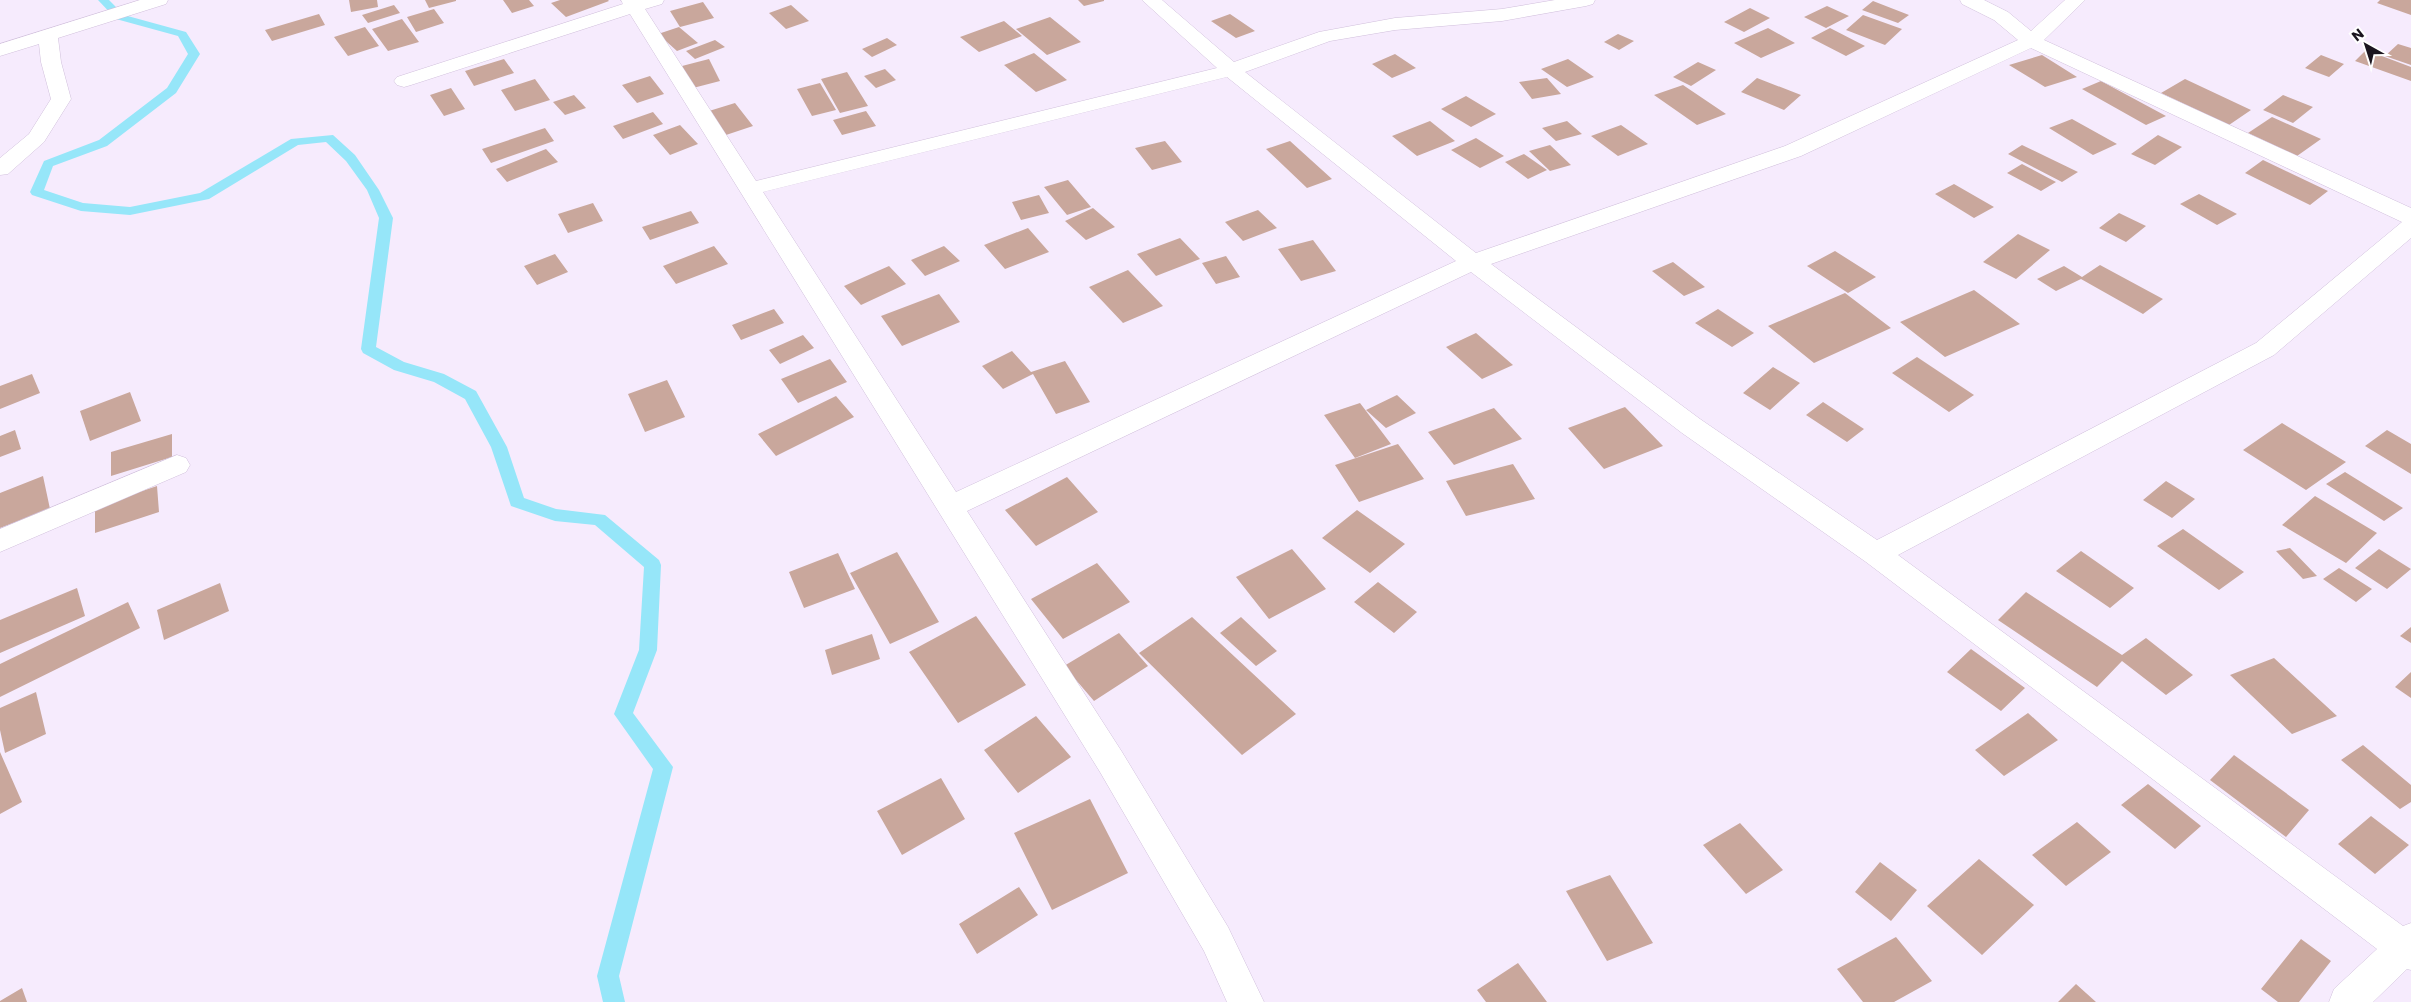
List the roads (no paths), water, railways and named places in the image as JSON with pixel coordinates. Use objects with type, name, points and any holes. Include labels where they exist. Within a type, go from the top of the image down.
[{"type":"street","points":[[0,50],[160,0]]},
{"type":"street","points":[[1151,0],[1231,70],[1472,262],[1691,426],[1876,554],[2408,946],[2347,1002]]},
{"type":"street","points":[[750,189],[1231,70],[1326,36],[1395,24],[1502,15],[1586,0]]},
{"type":"street","points":[[1969,0],[2001,16],[2031,40],[2411,217]]},
{"type":"street","points":[[950,506],[1472,262],[1793,152],[2031,40],[2076,0]]},
{"type":"street","points":[[404,81],[640,2],[750,189],[1111,762],[1216,939],[1246,1002]]},
{"type":"street","points":[[0,169],[37,138],[61,98],[51,62],[48,36]]},
{"type":"street","points":[[1876,554],[2133,417],[2265,350],[2411,226]]},
{"type":"street","points":[[0,542],[177,465]]},
{"type":"waterway","points":[[103,0],[120,17],[182,34],[194,54],[172,90],[103,143],[48,164],[37,192],[81,207],[130,211],[204,196],[295,142],[329,138],[351,158],[373,190],[386,218],[368,349],[399,366],[439,378],[471,395],[499,447],[517,502],[555,515],[599,519],[653,565],[648,650],[623,714],[663,767],[608,976],[614,1002]]}]
